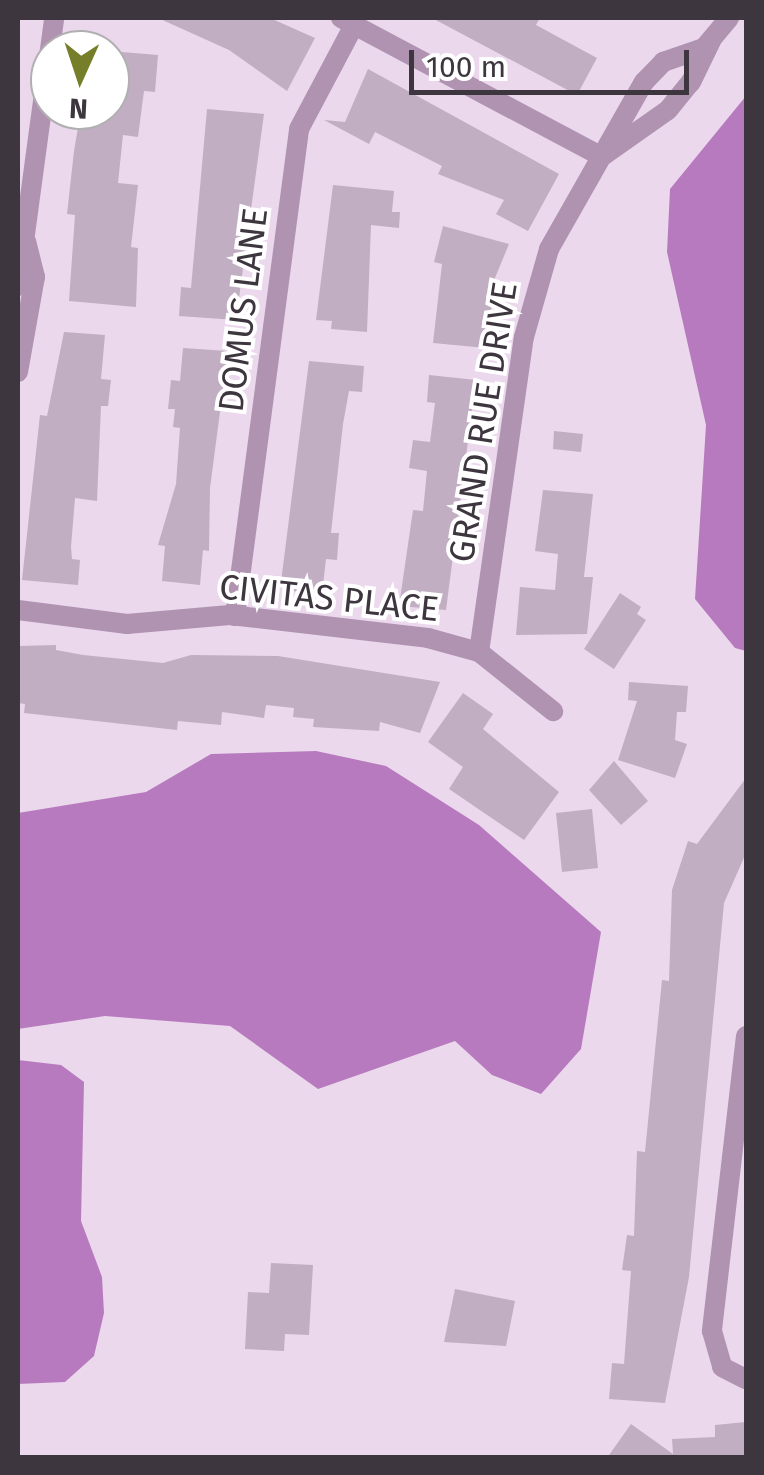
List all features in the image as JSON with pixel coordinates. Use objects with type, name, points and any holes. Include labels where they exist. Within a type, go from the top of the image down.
[{"type":"street","points":[[18,286],[54,18]]},
{"type":"street","name":"GRAND RUE DRIVE","points":[[601,156],[668,110],[712,39],[730,18]]},
{"type":"street","points":[[348,21],[601,156]]},
{"type":"street","name":"DOMUS LANE","points":[[236,616],[300,130],[348,21]]},
{"type":"street","name":"GRAND RUE DRIVE","points":[[480,652],[529,312],[550,249],[654,69],[712,39]]},
{"type":"street","points":[[18,372],[35,276],[24,234]]},
{"type":"street","name":"CIVITAS PLACE","points":[[18,610],[128,624],[236,616],[428,638],[480,652],[553,711]]},
{"type":"street","points":[[746,1036],[712,1331],[722,1367],[746,1379]]},
{"type":"shaded area","points":[[746,96],[746,651],[735,648],[695,599],[706,425],[667,252],[670,189]]},
{"type":"shaded area","points":[[316,751],[386,766],[479,825],[601,932],[581,1049],[541,1094],[492,1075],[455,1041],[318,1089],[230,1026],[105,1016],[18,1029],[18,813],[146,792],[211,754]]},
{"type":"shaded area","points":[[18,1060],[61,1065],[84,1082],[81,1221],[102,1277],[104,1313],[94,1356],[65,1382],[18,1384]]},
{"type":"building","points":[[158,18],[270,18],[315,38],[287,91],[229,50]]},
{"type":"building","points":[[432,18],[540,18],[536,25],[597,58],[577,95]]},
{"type":"building","points":[[130,53],[158,55],[155,92],[144,91],[138,137],[123,135],[118,183],[138,185],[131,247],[138,248],[136,307],[69,301],[75,215],[67,214],[78,130],[130,130]]},
{"type":"building","points":[[368,69],[559,174],[528,231],[496,214],[504,200],[438,174],[442,166],[375,132],[369,144],[324,120],[345,122]]},
{"type":"building","points":[[207,109],[264,114],[236,320],[179,316],[181,287],[191,288]]},
{"type":"building","points":[[333,185],[394,191],[392,212],[400,212],[399,228],[371,225],[367,332],[331,329],[332,321],[316,320]]},
{"type":"building","points":[[443,226],[509,244],[495,278],[486,348],[433,343],[442,264],[434,262]]},
{"type":"building","points":[[64,332],[105,335],[101,379],[111,380],[108,406],[101,406],[97,501],[75,498],[71,547],[72,559],[80,560],[78,585],[22,580],[40,415],[47,416]]},
{"type":"building","points":[[183,348],[228,351],[210,488],[209,551],[203,550],[200,585],[162,581],[165,546],[158,545],[176,484],[180,428],[173,427],[175,409],[168,409],[171,380],[180,381]]},
{"type":"building","points":[[309,361],[364,366],[362,392],[349,391],[331,533],[339,533],[337,560],[326,559],[322,594],[293,591],[293,583],[281,582]]},
{"type":"building","points":[[429,375],[476,380],[446,610],[399,606],[413,510],[423,511],[427,471],[409,468],[413,440],[430,442],[435,403],[427,402]]},
{"type":"building","points":[[554,431],[583,434],[581,452],[553,449]]},
{"type":"building","points":[[543,490],[593,494],[584,577],[593,577],[587,634],[516,635],[520,587],[555,590],[558,554],[535,551]]},
{"type":"building","points":[[620,593],[641,607],[637,614],[646,620],[614,669],[584,649]]},
{"type":"building","points":[[56,645],[56,650],[83,655],[163,663],[191,655],[278,656],[440,682],[420,733],[380,722],[379,731],[313,727],[314,719],[293,717],[294,708],[266,705],[264,718],[222,712],[221,725],[178,721],[177,730],[24,713],[25,704],[18,703],[19,646]]},
{"type":"building","points":[[629,682],[688,686],[686,712],[677,712],[675,740],[687,744],[675,778],[618,760],[637,701],[628,700]]},
{"type":"building","points":[[463,693],[493,714],[483,729],[559,792],[524,840],[449,789],[463,767],[428,742]]},
{"type":"building","points":[[614,761],[648,801],[621,825],[589,790]]},
{"type":"building","points":[[746,778],[746,853],[724,903],[689,1277],[665,1403],[609,1399],[612,1363],[624,1364],[631,1271],[622,1270],[627,1235],[634,1236],[637,1151],[645,1152],[662,980],[669,981],[672,890],[688,841],[697,844]]},
{"type":"building","points":[[592,809],[598,868],[562,872],[556,813]]},
{"type":"building","points":[[271,1263],[313,1265],[309,1335],[285,1334],[284,1351],[245,1349],[248,1292],[269,1293]]},
{"type":"building","points":[[455,1289],[515,1301],[506,1346],[444,1342]]},
{"type":"building","points":[[746,1422],[746,1458],[607,1458],[631,1424],[673,1454],[672,1439],[715,1437],[715,1425]]}]
